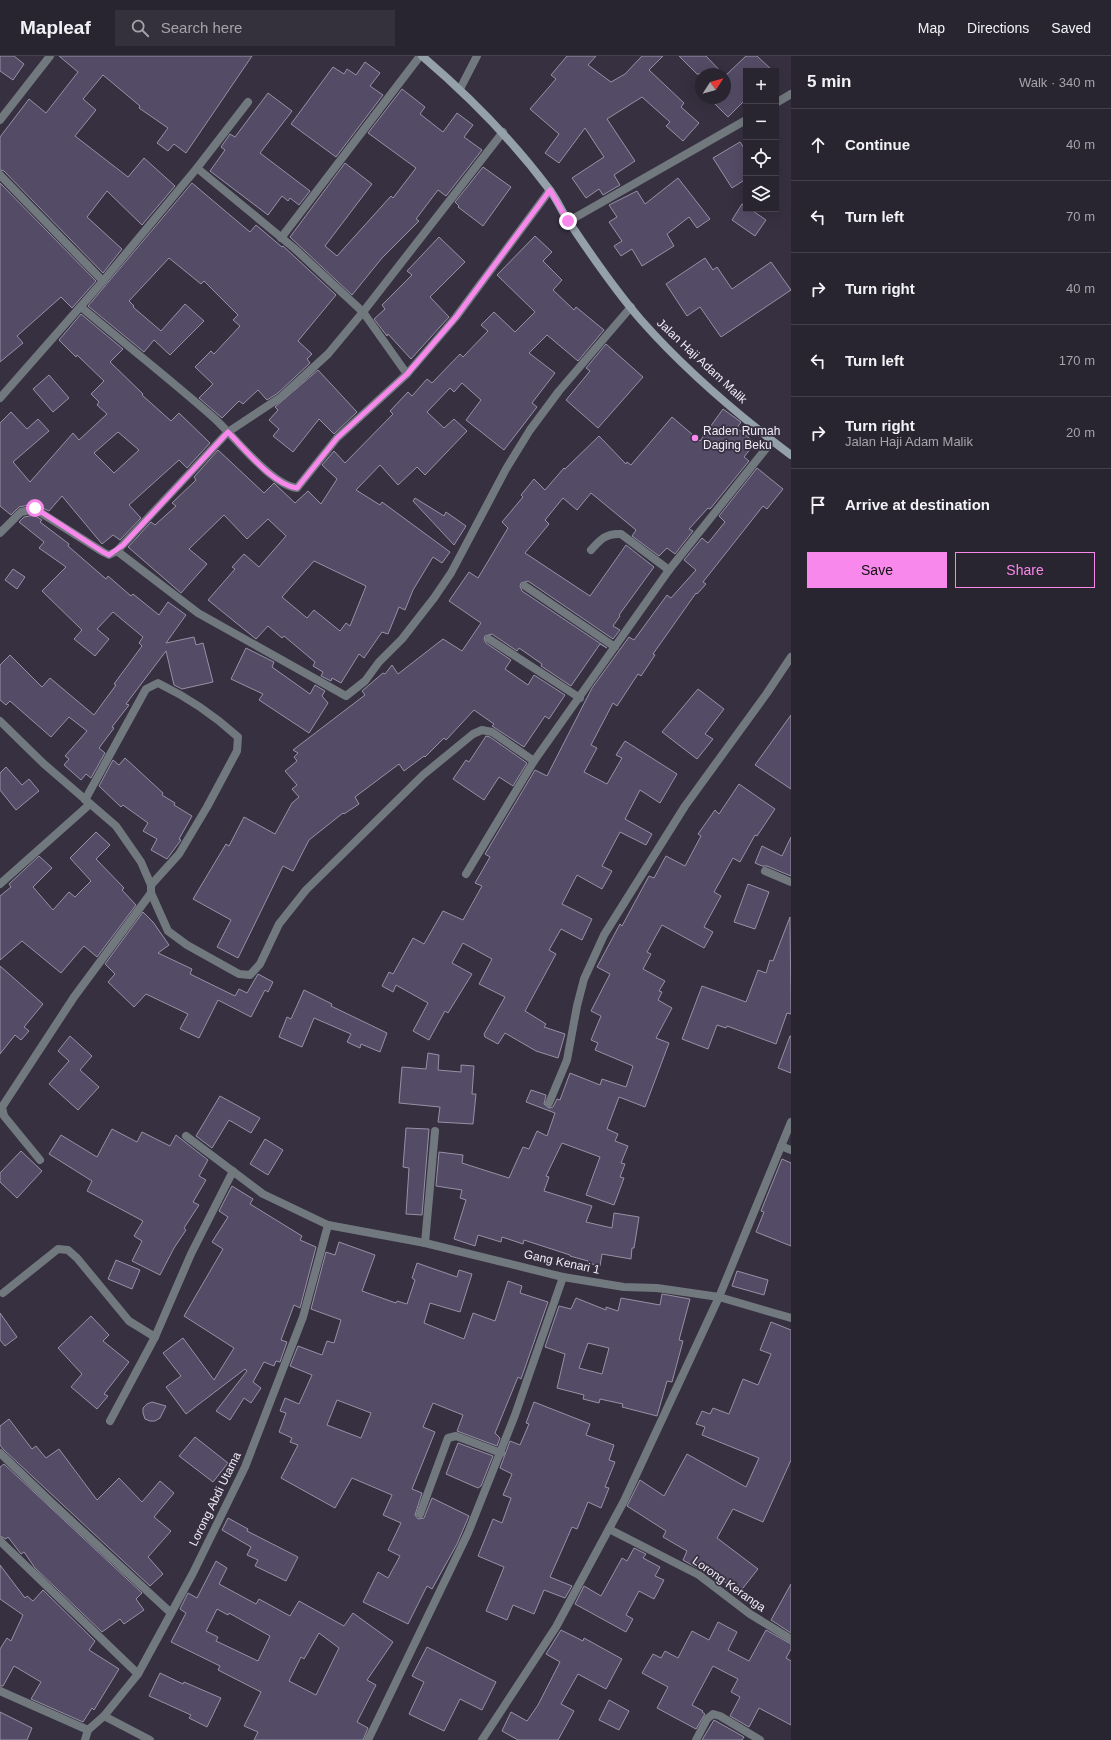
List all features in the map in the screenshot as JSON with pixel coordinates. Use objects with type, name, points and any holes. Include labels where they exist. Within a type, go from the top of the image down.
[{"type":"main road","name":"Jalan Haji Adam Malik","points":[[421,56],[460,89],[503,132],[550,190],[568,221],[631,307],[670,350],[772,441],[791,456]]},
{"type":"street","points":[[0,120],[50,56]]},
{"type":"street","points":[[281,238],[421,56]]},
{"type":"street","points":[[460,89],[477,56]]},
{"type":"street","points":[[779,101],[791,94]]},
{"type":"street","points":[[0,398],[103,281],[197,168],[248,102]]},
{"type":"street","points":[[568,221],[743,122]]},
{"type":"street","points":[[0,533],[21,512],[35,508],[103,552],[109,555],[117,551],[228,432],[281,397],[328,354],[363,312],[503,132]]},
{"type":"street","points":[[197,168],[294,248],[363,312],[407,374]]},
{"type":"street","points":[[0,175],[103,281]]},
{"type":"street","points":[[81,307],[214,418],[269,473],[290,487],[297,488],[337,438],[407,374],[456,317],[550,190]]},
{"type":"street","points":[[117,551],[198,613],[346,696],[365,681],[379,662],[402,639],[434,598],[451,573],[506,469],[530,430],[559,391],[631,307]]},
{"type":"street","points":[[466,874],[534,761],[580,698],[669,570],[772,441]]},
{"type":"street","points":[[591,550],[601,538],[611,534],[621,534],[669,570]]},
{"type":"street","points":[[525,586],[615,647]]},
{"type":"street","points":[[489,639],[580,698]]},
{"type":"street","points":[[549,1103],[567,1060],[577,1006],[584,979],[604,935],[686,806],[791,657]]},
{"type":"street","points":[[0,884],[88,802],[146,689],[158,683],[176,692],[220,721],[238,737],[237,751],[207,807],[179,854],[151,889],[74,996],[2,1107],[4,1116],[40,1160]]},
{"type":"street","points":[[1,724],[44,764],[116,826],[141,862],[168,931],[187,946],[239,974],[250,975],[260,964],[279,924],[306,890],[424,775],[473,734],[482,730],[492,732],[534,761]]},
{"type":"street","points":[[765,871],[791,882]]},
{"type":"street","points":[[482,1740],[556,1627],[624,1501],[719,1297],[791,1122]]},
{"type":"street","points":[[425,1243],[435,1131]]},
{"type":"street","name":"Gang Kenari 1","points":[[186,1136],[263,1194],[328,1225],[425,1243],[563,1277],[719,1297],[791,1318]]},
{"type":"street","points":[[781,1146],[791,1150]]},
{"type":"street","points":[[110,1420],[155,1337],[191,1254],[233,1171]]},
{"type":"street","name":"Lorong Abdi Utama","points":[[88,1730],[104,1716],[138,1674],[171,1613],[245,1467],[303,1317],[328,1225]]},
{"type":"street","points":[[3,1293],[58,1249],[68,1250],[77,1258],[129,1321],[155,1337]]},
{"type":"street","points":[[368,1740],[461,1549],[501,1452],[563,1277]]},
{"type":"street","points":[[420,1514],[444,1445],[448,1438],[456,1436],[501,1452]]},
{"type":"street","points":[[0,1453],[171,1613]]},
{"type":"street","name":"Lorong Keranga","points":[[609,1529],[699,1575],[750,1614],[791,1639]]},
{"type":"street","points":[[0,1541],[138,1674]]},
{"type":"street","points":[[0,1691],[88,1730],[85,1740]]},
{"type":"street","points":[[696,1740],[707,1719],[712,1714],[720,1716],[760,1740]]},
{"type":"street","points":[[104,1716],[150,1740]]},
{"type":"building","points":[[0,56],[14,56],[24,64],[13,80],[0,71]]},
{"type":"building","points":[[59,56],[252,56],[186,153],[174,144],[168,151],[157,143],[168,128],[139,108],[140,106],[103,75],[83,99],[96,110],[75,136],[128,177],[144,158],[175,186],[142,225],[107,191],[87,217],[122,249],[103,273],[4,171],[0,170],[0,137],[29,99],[46,113],[78,72]]},
{"type":"building","points":[[567,56],[596,56],[588,65],[611,82],[625,74],[642,56],[663,56],[649,70],[684,103],[681,107],[699,123],[683,141],[666,126],[670,122],[642,97],[607,119],[635,161],[614,175],[620,185],[603,195],[599,189],[586,198],[572,178],[604,157],[585,128],[559,163],[545,153],[559,134],[530,109],[556,79],[551,75]]},
{"type":"building","points":[[679,56],[706,56],[717,68],[695,68],[695,72]]},
{"type":"building","points":[[746,56],[757,56],[770,68],[743,68],[743,102],[728,117],[715,104],[731,104],[731,70]]},
{"type":"building","points":[[365,62],[380,73],[370,86],[383,95],[336,157],[291,124],[333,67],[344,74],[347,69],[356,75]]},
{"type":"building","points":[[402,89],[425,107],[420,114],[443,132],[457,113],[473,125],[464,137],[482,150],[446,196],[438,190],[416,219],[419,221],[382,258],[352,295],[290,237],[345,163],[372,184],[325,246],[337,256],[391,196],[393,198],[416,168],[368,133]]},
{"type":"building","points":[[268,93],[292,111],[260,153],[310,191],[299,205],[290,198],[288,201],[282,196],[268,215],[210,171],[225,150],[221,147],[230,134],[235,137]]},
{"type":"building","points":[[740,142],[743,146],[743,181],[732,188],[713,158]]},
{"type":"building","points":[[483,167],[511,187],[483,226],[458,207],[459,206],[455,202]]},
{"type":"building","points":[[678,178],[710,219],[697,228],[689,217],[667,234],[674,246],[642,266],[632,249],[621,256],[614,246],[622,241],[609,222],[617,217],[609,205],[637,191],[645,204]]},
{"type":"building","points":[[0,183],[96,281],[72,308],[61,297],[17,336],[23,343],[0,362]]},
{"type":"building","points":[[192,183],[250,232],[256,225],[282,247],[283,246],[336,295],[298,341],[312,354],[307,359],[310,363],[278,393],[267,400],[258,390],[243,404],[239,401],[222,418],[199,398],[213,384],[195,367],[211,351],[214,354],[240,326],[233,320],[238,315],[204,281],[201,284],[169,258],[129,301],[134,306],[133,307],[161,331],[185,304],[204,321],[170,355],[154,340],[144,352],[88,306]]},
{"type":"building","points":[[742,204],[743,212],[754,212],[766,220],[755,236],[732,220]]},
{"type":"building","points":[[535,236],[552,252],[543,261],[562,280],[553,290],[574,310],[576,307],[604,330],[578,361],[547,335],[529,353],[555,373],[532,403],[537,407],[504,450],[466,420],[481,400],[462,383],[454,392],[450,388],[427,412],[444,428],[454,419],[467,431],[425,475],[417,467],[398,485],[380,465],[356,490],[380,505],[382,502],[450,552],[442,563],[433,557],[413,590],[405,610],[399,607],[388,634],[382,632],[364,658],[359,654],[341,683],[332,678],[331,681],[321,676],[323,672],[313,666],[315,662],[284,636],[282,638],[268,626],[256,639],[208,600],[235,569],[232,567],[244,554],[259,567],[286,536],[268,519],[247,539],[224,515],[189,549],[207,564],[181,593],[128,547],[151,522],[155,525],[176,506],[172,503],[196,480],[194,477],[218,450],[264,493],[274,483],[295,503],[308,491],[321,504],[337,479],[322,465],[334,451],[345,463],[393,414],[390,411],[408,392],[412,396],[427,379],[432,383],[460,354],[463,357],[488,331],[481,325],[494,312],[515,332],[535,312],[497,275]],"holes":[[[314,561],[366,586],[350,626],[346,623],[340,631],[314,610],[307,618],[282,597]]]},
{"type":"building","points":[[439,237],[465,262],[430,297],[449,317],[411,359],[388,334],[387,336],[374,319],[385,309],[382,305],[412,275],[407,271]]},
{"type":"building","points":[[705,258],[713,270],[717,267],[732,289],[771,262],[791,290],[721,337],[700,307],[687,316],[666,284]]},
{"type":"building","points":[[81,314],[123,349],[110,362],[143,394],[142,395],[171,421],[179,413],[210,443],[187,468],[179,460],[129,505],[141,518],[120,540],[113,535],[102,544],[62,496],[49,511],[34,504],[19,507],[11,515],[0,506],[0,423],[11,412],[27,429],[38,419],[49,431],[13,462],[30,482],[73,433],[79,440],[107,414],[97,405],[99,402],[91,394],[104,381],[59,340]],"holes":[[[118,432],[139,450],[114,473],[94,453]]]},
{"type":"building","points":[[606,344],[643,377],[598,428],[566,400],[590,371],[586,368]]},
{"type":"building","points":[[318,370],[357,412],[334,434],[319,419],[293,452],[273,436],[279,429],[269,420],[278,410],[275,407]]},
{"type":"building","points":[[49,375],[69,398],[53,412],[33,389]]},
{"type":"building","points":[[723,409],[741,422],[737,428],[755,443],[744,457],[749,461],[710,509],[708,508],[689,529],[693,531],[675,554],[667,548],[659,556],[632,536],[636,530],[591,493],[577,510],[563,498],[545,520],[549,524],[525,553],[590,596],[626,545],[654,567],[619,615],[620,616],[613,626],[620,630],[613,639],[528,581],[521,583],[520,586],[522,591],[607,648],[600,644],[571,686],[541,666],[542,664],[519,648],[517,651],[492,634],[485,636],[484,639],[486,643],[511,660],[505,669],[528,685],[534,675],[565,695],[549,719],[545,716],[524,747],[492,726],[494,724],[474,710],[446,740],[444,738],[425,757],[424,756],[404,771],[399,764],[355,797],[359,804],[344,814],[343,813],[309,840],[293,871],[283,866],[238,958],[217,947],[231,920],[193,899],[226,844],[229,846],[244,817],[275,834],[292,803],[299,797],[292,789],[297,785],[285,771],[297,761],[294,757],[298,753],[293,750],[365,695],[362,691],[383,673],[385,674],[392,665],[398,674],[443,639],[462,651],[481,623],[449,601],[469,572],[478,578],[508,528],[502,522],[523,497],[521,495],[534,479],[545,490],[564,468],[565,469],[599,436],[626,464],[627,462],[631,465],[672,417],[700,441]]},
{"type":"building","points":[[757,468],[783,489],[767,509],[763,506],[703,582],[706,584],[697,594],[696,593],[653,654],[655,655],[641,676],[638,674],[617,706],[613,703],[591,745],[597,748],[584,772],[607,784],[622,758],[616,755],[625,741],[677,774],[660,803],[640,790],[625,819],[652,834],[646,845],[620,832],[602,866],[612,871],[602,889],[577,875],[562,904],[592,919],[582,940],[561,929],[549,950],[556,954],[525,1011],[546,1024],[544,1027],[565,1034],[558,1058],[536,1051],[505,1033],[498,1044],[485,1037],[484,1034],[505,997],[479,984],[492,959],[463,943],[452,963],[472,974],[448,1013],[445,1011],[429,1040],[413,1031],[428,1003],[396,985],[393,992],[382,986],[389,972],[393,974],[413,938],[424,944],[443,911],[463,920],[482,886],[475,883],[490,857],[485,854],[535,770],[547,776],[592,688],[629,637],[634,640],[667,595],[671,598],[696,570],[684,560],[702,538],[708,543],[725,522],[719,516]]},
{"type":"building","points":[[415,498],[444,516],[446,512],[466,526],[454,545],[413,501]]},
{"type":"building","points":[[34,515],[42,520],[40,522],[69,544],[68,546],[106,579],[108,576],[131,596],[133,594],[159,615],[168,602],[186,615],[166,643],[194,637],[196,645],[203,643],[213,682],[182,689],[174,685],[166,651],[126,704],[129,705],[112,727],[114,728],[99,748],[105,753],[91,778],[86,774],[81,780],[64,765],[69,759],[65,756],[87,731],[69,717],[51,737],[10,701],[6,705],[0,700],[0,665],[10,655],[42,687],[50,678],[94,715],[116,685],[114,684],[142,646],[139,643],[143,637],[113,612],[97,629],[109,639],[95,656],[74,639],[82,630],[42,591],[66,567],[39,548],[44,542],[19,522],[24,517]]},
{"type":"building","points":[[13,569],[25,577],[17,589],[5,580]]},
{"type":"building","points":[[246,648],[274,662],[272,667],[310,694],[315,685],[325,691],[322,696],[328,703],[309,733],[259,700],[263,694],[231,679]]},
{"type":"building","points":[[698,689],[724,709],[705,734],[713,739],[697,759],[662,732]]},
{"type":"building","points":[[791,715],[791,789],[755,765]]},
{"type":"building","points":[[486,736],[490,737],[527,763],[513,786],[499,777],[484,800],[453,779],[466,760],[469,762]]},
{"type":"building","points":[[125,758],[163,793],[162,795],[175,803],[174,805],[192,816],[179,839],[181,840],[167,859],[151,850],[157,839],[143,831],[148,823],[123,805],[121,807],[99,786],[113,760],[119,765]]},
{"type":"building","points":[[6,767],[22,785],[29,779],[39,791],[16,810],[0,790],[0,773]]},
{"type":"building","points":[[739,784],[775,809],[757,836],[755,835],[740,862],[733,858],[714,892],[721,896],[704,927],[713,932],[704,948],[662,925],[647,952],[651,954],[643,969],[665,981],[659,991],[662,992],[658,1000],[672,1008],[656,1038],[669,1043],[645,1107],[619,1097],[607,1129],[618,1134],[615,1141],[628,1146],[621,1163],[625,1164],[620,1177],[624,1178],[614,1205],[586,1195],[600,1157],[562,1143],[546,1176],[549,1177],[544,1191],[592,1206],[586,1222],[612,1228],[614,1213],[639,1217],[631,1259],[602,1254],[600,1266],[524,1240],[523,1244],[502,1237],[501,1242],[478,1235],[475,1246],[454,1239],[466,1200],[460,1198],[462,1190],[436,1186],[439,1152],[463,1155],[462,1163],[509,1178],[523,1147],[529,1149],[537,1131],[547,1136],[555,1113],[526,1102],[531,1090],[546,1095],[544,1104],[549,1108],[553,1107],[557,1099],[560,1100],[570,1073],[600,1085],[602,1079],[626,1087],[633,1066],[595,1050],[598,1043],[591,1040],[601,1016],[591,1011],[610,974],[597,967],[620,924],[622,926],[649,876],[654,878],[666,856],[685,866],[701,836],[698,834],[715,810],[719,814]]},
{"type":"building","points":[[96,832],[110,845],[96,859],[124,888],[122,890],[136,905],[97,957],[84,946],[61,973],[22,941],[0,960],[0,896],[11,887],[9,884],[39,856],[52,868],[33,887],[53,910],[69,892],[75,897],[91,881],[70,858]]},
{"type":"building","points":[[791,837],[791,876],[767,866],[762,866],[755,863],[762,846],[782,856]]},
{"type":"building","points":[[748,884],[769,892],[755,929],[734,922]]},
{"type":"building","points":[[143,912],[153,922],[169,945],[158,953],[192,969],[190,974],[235,996],[239,989],[247,993],[258,974],[273,982],[268,992],[265,990],[251,1017],[218,1000],[199,1038],[180,1029],[188,1014],[146,994],[134,1007],[108,982],[115,974],[105,964]]},
{"type":"building","points":[[790,917],[791,1014],[787,1013],[776,1044],[727,1026],[726,1028],[717,1025],[708,1049],[682,1039],[702,986],[746,1002],[758,970],[766,973],[770,960],[773,961]]},
{"type":"building","points":[[0,966],[43,1004],[24,1027],[29,1031],[21,1040],[15,1035],[0,1054]]},
{"type":"building","points":[[304,990],[332,1004],[331,1006],[387,1033],[380,1052],[361,1044],[360,1048],[347,1042],[351,1034],[314,1018],[302,1047],[279,1037],[287,1017],[291,1019]]},
{"type":"building","points":[[70,1036],[92,1056],[80,1070],[99,1087],[78,1110],[49,1084],[69,1061],[58,1051]]},
{"type":"building","points":[[791,1036],[791,1073],[778,1068]]},
{"type":"building","points":[[428,1053],[439,1055],[438,1070],[461,1072],[461,1065],[474,1066],[472,1094],[476,1094],[473,1124],[438,1122],[440,1107],[399,1103],[402,1067],[426,1069]]},
{"type":"building","points":[[220,1096],[260,1118],[251,1133],[229,1120],[212,1148],[196,1136]]},
{"type":"building","points":[[406,1128],[429,1129],[422,1215],[406,1214],[409,1168],[403,1167]]},
{"type":"building","points":[[112,1129],[137,1142],[142,1132],[170,1146],[176,1135],[208,1160],[199,1176],[206,1180],[193,1202],[199,1205],[184,1228],[186,1230],[174,1248],[160,1275],[132,1261],[142,1241],[134,1236],[143,1221],[87,1191],[92,1181],[49,1154],[61,1135],[97,1157]]},
{"type":"building","points":[[265,1139],[283,1150],[268,1175],[250,1164]]},
{"type":"building","points":[[21,1151],[42,1171],[17,1198],[0,1182],[0,1173]]},
{"type":"building","points":[[782,1159],[791,1163],[791,1246],[756,1232],[764,1212],[761,1211]]},
{"type":"building","points":[[232,1186],[253,1199],[250,1204],[302,1236],[300,1240],[316,1247],[300,1308],[294,1305],[281,1340],[287,1342],[280,1362],[276,1361],[274,1366],[264,1362],[253,1382],[261,1388],[251,1403],[244,1398],[230,1420],[216,1411],[247,1371],[245,1369],[186,1414],[166,1387],[181,1376],[163,1353],[183,1338],[214,1380],[234,1348],[184,1316],[223,1249],[212,1242],[228,1217],[219,1211]]},
{"type":"building","points":[[339,1242],[375,1255],[362,1291],[396,1303],[397,1301],[407,1304],[415,1280],[412,1278],[417,1263],[457,1277],[459,1270],[472,1274],[460,1312],[430,1303],[424,1323],[464,1339],[473,1313],[495,1321],[508,1281],[522,1286],[520,1293],[548,1302],[521,1379],[518,1377],[495,1433],[500,1438],[497,1446],[457,1431],[463,1415],[433,1403],[423,1427],[435,1432],[412,1489],[422,1493],[415,1515],[418,1519],[424,1518],[432,1498],[469,1516],[457,1544],[432,1589],[427,1586],[408,1624],[363,1602],[378,1572],[388,1578],[400,1556],[388,1550],[401,1523],[383,1515],[392,1495],[352,1478],[335,1508],[281,1478],[298,1445],[290,1442],[292,1438],[279,1432],[286,1413],[280,1411],[285,1398],[299,1404],[312,1375],[290,1366],[298,1346],[322,1355],[327,1341],[334,1343],[341,1320],[311,1309],[326,1252],[335,1255]],"holes":[[[337,1400],[371,1413],[361,1438],[327,1425]]]},
{"type":"building","points":[[116,1260],[140,1270],[132,1289],[108,1279]]},
{"type":"building","points":[[737,1271],[768,1280],[764,1295],[732,1286]]},
{"type":"building","points":[[662,1294],[690,1299],[679,1340],[683,1341],[672,1382],[667,1381],[657,1416],[622,1407],[623,1404],[600,1399],[599,1403],[583,1399],[584,1395],[557,1388],[565,1354],[545,1347],[559,1306],[571,1309],[576,1298],[606,1310],[606,1307],[618,1311],[621,1298],[660,1305]],"holes":[[[588,1343],[609,1348],[602,1374],[579,1368]]]},
{"type":"building","points":[[0,1313],[17,1337],[5,1346],[0,1340]]},
{"type":"building","points":[[91,1316],[109,1335],[103,1341],[129,1362],[104,1394],[108,1396],[97,1409],[71,1387],[82,1374],[58,1348]]},
{"type":"building","points":[[771,1322],[791,1330],[791,1460],[763,1522],[733,1509],[717,1538],[758,1569],[739,1593],[700,1563],[697,1568],[683,1560],[687,1551],[663,1537],[666,1531],[627,1506],[640,1480],[664,1496],[687,1454],[746,1487],[759,1458],[702,1435],[705,1427],[696,1424],[702,1411],[710,1414],[713,1408],[729,1414],[743,1379],[758,1385],[771,1354],[760,1350]]},
{"type":"building","points":[[152,1402],[166,1406],[160,1418],[155,1421],[145,1419],[143,1413],[143,1408]]},
{"type":"building","points":[[534,1402],[590,1424],[586,1435],[614,1445],[609,1460],[615,1462],[605,1487],[609,1488],[601,1508],[588,1502],[577,1529],[572,1527],[550,1577],[572,1586],[565,1598],[544,1590],[534,1614],[513,1605],[507,1620],[486,1611],[504,1567],[478,1556],[493,1519],[502,1523],[511,1498],[503,1495],[512,1474],[500,1468],[510,1441],[520,1445],[529,1424],[526,1423]]},
{"type":"building","points":[[9,1419],[32,1449],[36,1446],[46,1458],[59,1449],[97,1500],[119,1478],[142,1502],[160,1481],[174,1493],[154,1517],[171,1531],[148,1557],[163,1574],[150,1586],[3,1449],[0,1445],[0,1426]]},
{"type":"building","points":[[195,1437],[228,1463],[213,1482],[179,1456]]},
{"type":"building","points":[[458,1443],[493,1456],[481,1486],[478,1488],[446,1474]]},
{"type":"building","points":[[4,1464],[142,1593],[136,1599],[144,1610],[124,1624],[120,1619],[102,1632],[35,1568],[24,1552],[21,1554],[8,1537],[6,1539],[0,1536],[0,1467]]},
{"type":"building","points":[[228,1518],[248,1529],[247,1531],[298,1557],[286,1581],[255,1566],[258,1560],[247,1555],[251,1547],[222,1530]]},
{"type":"building","points":[[634,1548],[646,1554],[643,1558],[660,1567],[655,1576],[664,1580],[654,1599],[639,1591],[626,1615],[633,1619],[626,1632],[575,1604],[584,1586],[601,1596],[622,1558],[627,1561]]},
{"type":"building","points":[[216,1561],[227,1568],[219,1584],[256,1604],[259,1599],[290,1616],[299,1601],[344,1626],[353,1613],[393,1642],[367,1680],[376,1685],[357,1722],[368,1728],[363,1740],[254,1740],[258,1732],[244,1726],[261,1692],[218,1670],[220,1666],[171,1642],[186,1613],[180,1609],[188,1593],[197,1598]],"holes":[[[217,1609],[228,1615],[229,1613],[270,1636],[258,1661],[216,1641],[218,1637],[206,1631]],[[319,1633],[339,1648],[316,1695],[289,1681],[301,1657],[304,1659]]]},
{"type":"building","points":[[0,1565],[25,1598],[27,1596],[33,1601],[43,1590],[95,1641],[89,1650],[119,1669],[94,1710],[92,1708],[83,1722],[31,1699],[41,1682],[14,1666],[3,1686],[0,1686],[0,1649],[7,1638],[11,1641],[23,1615],[0,1599]]},
{"type":"building","points":[[791,1584],[791,1633],[771,1620]]},
{"type":"building","points":[[718,1622],[737,1632],[728,1650],[749,1661],[766,1630],[791,1644],[791,1649],[786,1658],[791,1661],[791,1725],[759,1708],[749,1727],[730,1716],[740,1697],[731,1692],[738,1679],[713,1666],[692,1705],[703,1711],[702,1712],[705,1714],[696,1729],[657,1708],[668,1687],[642,1673],[653,1654],[661,1658],[665,1651],[678,1658],[692,1631],[709,1640]]},
{"type":"building","points":[[561,1630],[583,1641],[584,1638],[622,1659],[606,1689],[578,1674],[561,1704],[574,1711],[558,1740],[518,1740],[502,1731],[511,1712],[527,1721],[538,1705],[560,1662],[546,1654]]},
{"type":"building","points":[[427,1647],[496,1682],[482,1710],[460,1699],[444,1731],[409,1714],[424,1682],[412,1676]]},
{"type":"building","points":[[160,1673],[183,1684],[184,1682],[221,1698],[207,1727],[189,1718],[191,1715],[149,1696]]},
{"type":"building","points":[[609,1700],[629,1711],[619,1730],[599,1720]]},
{"type":"building","points":[[0,1712],[32,1728],[27,1740],[0,1740]]},
{"type":"building","points":[[714,1720],[744,1737],[742,1740],[702,1740]]},
{"type":"place","name":"Raden Rumah Daging Beku","points":[[695,438]]},
{"type":"route","points":[[35,508],[93,544],[103,552],[109,555],[113,554],[228,432],[269,473],[290,487],[297,488],[337,438],[407,374],[456,317],[550,190],[568,221]]}]
